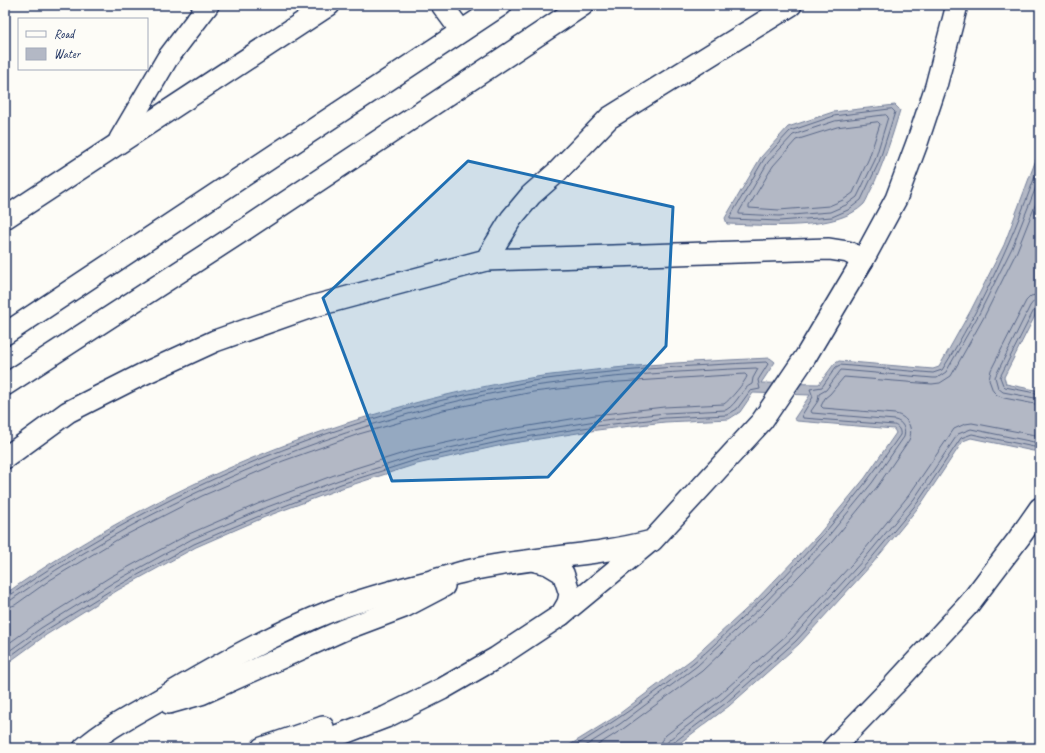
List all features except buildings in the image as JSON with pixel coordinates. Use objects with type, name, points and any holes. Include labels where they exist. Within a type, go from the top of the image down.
[{"type":"street","points":[[117,143],[167,59],[208,5]]},
{"type":"street","points":[[5,218],[329,5]]},
{"type":"street","points":[[442,5],[461,32]]},
{"type":"street","points":[[5,334],[501,5]]},
{"type":"street","points":[[5,385],[247,228],[583,5]]},
{"type":"street","points":[[486,260],[511,219],[531,195],[556,173],[610,118],[791,5]]},
{"type":"street","points":[[305,748],[386,717],[442,689],[496,658],[561,615],[652,541],[762,421],[806,356],[863,260],[896,199],[936,86],[958,5]]},
{"type":"street","points":[[5,458],[68,412],[141,375],[215,341],[311,307],[486,260],[829,249],[848,252],[863,260]]},
{"type":"street","points":[[833,748],[899,680],[969,604],[1040,508]]},
{"type":"street","points":[[92,744],[142,710],[188,683],[278,635],[332,611],[394,590],[476,569],[629,547],[652,541]]},
{"type":"street","points":[[533,560],[548,564],[563,573],[570,594],[568,604],[561,615]]},
{"type":"street","points":[[262,748],[325,727],[374,707],[436,676],[496,658]]},
{"type":"highlighted area","points":[[468,161],[673,207],[666,346],[548,477],[392,481],[323,298]]},
{"type":"water","points":[[895,105],[900,110],[880,169],[864,204],[852,213],[836,219],[799,225],[727,224],[725,218],[761,157],[788,127],[833,112]]},
{"type":"water","points":[[1040,149],[1040,306],[1004,377],[1006,384],[1040,391],[1040,451],[1033,451],[971,438],[963,441],[921,504],[872,564],[799,644],[729,706],[673,748],[565,748],[615,717],[692,659],[755,601],[819,534],[865,478],[896,433],[894,429],[797,421],[794,419],[810,395],[753,393],[740,412],[729,419],[665,422],[597,430],[507,444],[417,464],[342,488],[265,517],[196,547],[118,590],[46,635],[5,665],[5,594],[65,554],[127,518],[190,486],[256,457],[322,431],[390,410],[460,392],[536,377],[602,369],[674,363],[770,358],[775,362],[761,383],[819,384],[834,364],[839,361],[933,369],[939,367],[971,310],[1004,245]]}]
